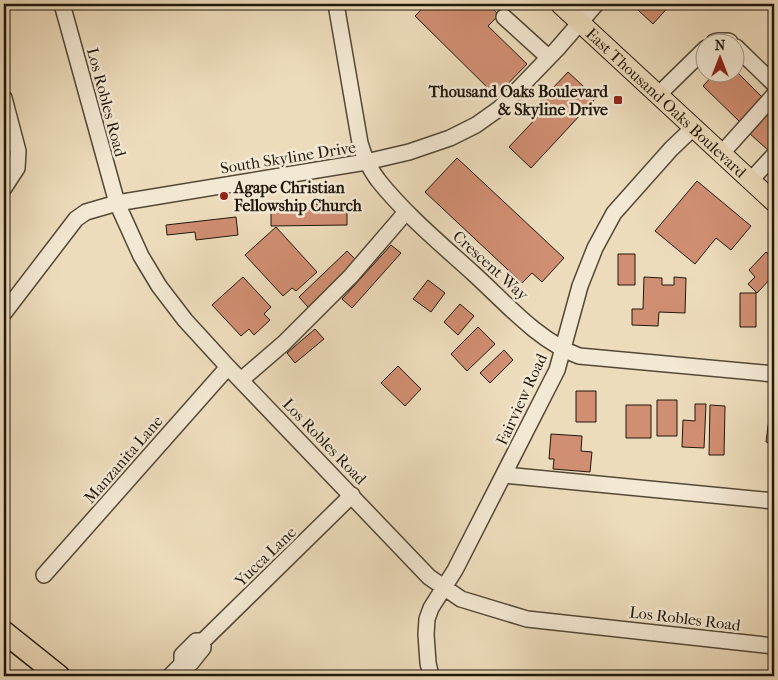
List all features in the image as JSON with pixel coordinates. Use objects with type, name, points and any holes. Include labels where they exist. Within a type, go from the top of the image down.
[{"type":"highway","points":[[4,632],[59,676]]},
{"type":"highway","points":[[31,654],[71,676]]},
{"type":"main road","name":"East Thousand Oaks Boulevard","points":[[560,4],[774,202]]},
{"type":"street","name":"Los Robles Road","points":[[62,4],[117,203],[141,256],[159,286],[185,320],[228,367],[429,577],[461,600],[527,619],[774,646]]},
{"type":"street","name":"Crescent Way","points":[[336,4],[360,143],[366,162],[406,212],[535,330],[562,350],[579,356],[774,374]]},
{"type":"street","name":"South Skyline Drive","points":[[4,313],[76,219],[86,212],[117,203],[366,162],[408,152],[450,138],[476,125],[500,108],[596,4]]},
{"type":"street","points":[[504,17],[548,58]]},
{"type":"street","points":[[746,57],[774,84]]},
{"type":"street","points":[[659,94],[696,58]]},
{"type":"street","points":[[722,153],[774,95]]},
{"type":"street","points":[[4,98],[18,152],[16,168],[4,188]]},
{"type":"street","name":"Fairview Road","points":[[431,676],[426,634],[427,619],[431,608],[455,570],[557,370],[580,286],[595,248],[614,213],[671,149],[694,127]]},
{"type":"street","points":[[751,180],[774,155]]},
{"type":"street","points":[[241,380],[284,342],[351,276],[406,212]]},
{"type":"street","name":"Manzanita Lane","points":[[44,575],[228,367]]},
{"type":"street","points":[[504,475],[774,501]]},
{"type":"street","name":"Yucca Lane","points":[[170,676],[182,664],[182,655],[196,641],[203,641],[352,495]]},
{"type":"building","points":[[427,4],[488,4],[499,15],[488,26],[527,64],[496,96],[415,16]]},
{"type":"building","points":[[643,4],[671,4],[653,24],[638,10]]},
{"type":"building","points":[[568,72],[596,98],[531,168],[509,147],[541,113],[535,107]]},
{"type":"building","points":[[746,81],[765,100],[742,124],[703,86],[707,82]]},
{"type":"building","points":[[774,105],[774,145],[769,151],[749,133]]},
{"type":"building","points":[[457,158],[564,258],[542,282],[532,273],[522,283],[425,192]]},
{"type":"building","points":[[697,181],[751,226],[731,250],[716,238],[695,264],[655,231]]},
{"type":"building","points":[[271,204],[347,204],[347,225],[271,226]]},
{"type":"building","points":[[236,217],[238,235],[196,240],[195,232],[167,235],[166,225]]},
{"type":"building","points":[[276,227],[317,272],[296,291],[292,288],[283,296],[245,255]]},
{"type":"building","points":[[391,245],[401,253],[352,308],[342,299]]},
{"type":"building","points":[[347,251],[356,260],[308,307],[299,297]]},
{"type":"building","points":[[766,252],[774,260],[774,275],[757,293],[748,284],[755,277],[749,270]]},
{"type":"building","points":[[618,254],[635,254],[635,285],[618,285]]},
{"type":"building","points":[[243,277],[271,307],[264,314],[270,320],[254,335],[249,329],[241,336],[212,305]]},
{"type":"building","points":[[644,277],[662,278],[662,285],[674,285],[674,277],[686,278],[685,313],[659,312],[658,326],[632,325],[632,309],[643,309]]},
{"type":"building","points":[[428,280],[445,293],[431,312],[413,299]]},
{"type":"building","points":[[740,293],[756,293],[756,327],[740,327]]},
{"type":"building","points":[[460,304],[474,316],[458,335],[444,322]]},
{"type":"building","points":[[478,327],[495,344],[467,371],[451,354]]},
{"type":"building","points":[[315,329],[324,339],[295,363],[287,353]]},
{"type":"building","points":[[504,350],[513,360],[490,383],[480,373]]},
{"type":"building","points":[[398,366],[421,389],[405,406],[381,383]]},
{"type":"building","points":[[576,391],[596,391],[596,422],[576,422]]},
{"type":"building","points":[[657,400],[677,400],[677,436],[657,436]]},
{"type":"building","points":[[771,403],[774,403],[774,444],[766,442]]},
{"type":"building","points":[[695,404],[706,404],[704,448],[682,447],[683,420],[695,421]]},
{"type":"building","points":[[626,405],[651,405],[651,438],[626,438]]},
{"type":"building","points":[[710,405],[725,406],[724,455],[709,455]]},
{"type":"building","points":[[551,434],[582,436],[581,451],[592,452],[590,472],[553,469],[554,459],[549,459]]},
{"type":"place","name":"Thousand Oaks Boulevard & Skyline Drive","points":[[618,100]]},
{"type":"place","name":"Agape Christian Fellowship Church","points":[[224,196]]}]
